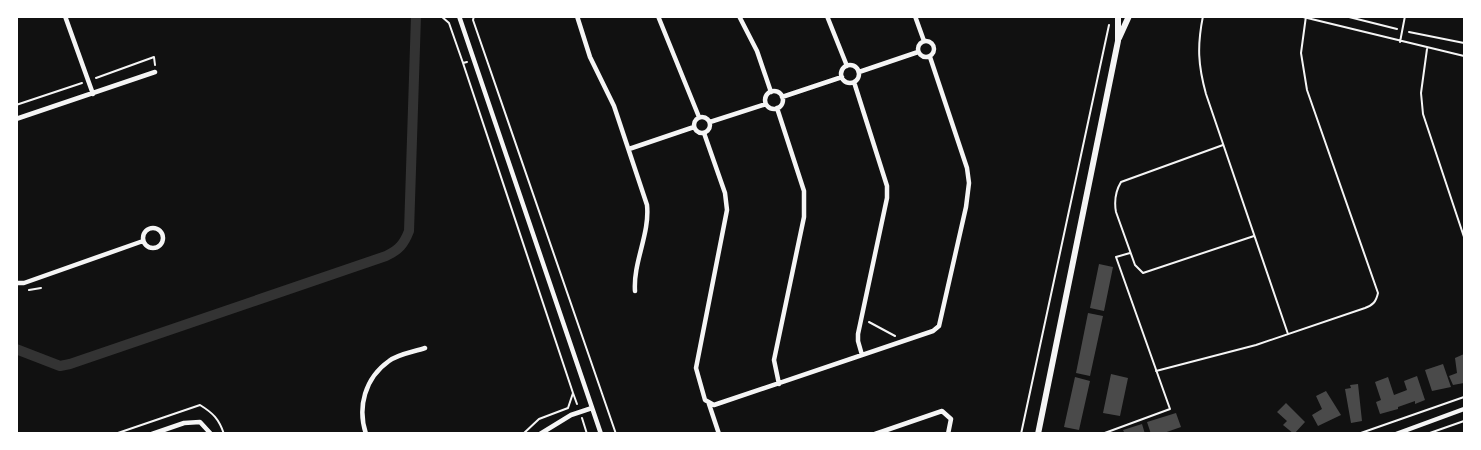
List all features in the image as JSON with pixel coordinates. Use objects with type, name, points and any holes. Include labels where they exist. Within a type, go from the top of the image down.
[{"type":"street","points":[[65,16],[93,94]]},
{"type":"street","points":[[459,16],[601,434]]},
{"type":"street","points":[[577,16],[590,57],[612,100],[648,209],[635,291]]},
{"type":"street","points":[[658,16],[699,117]]},
{"type":"street","points":[[739,16],[757,51],[771,92]]},
{"type":"street","points":[[827,16],[847,66]]},
{"type":"street","points":[[915,16],[924,41]]},
{"type":"street","points":[[1038,434],[1118,41],[1118,16]]},
{"type":"street","points":[[1118,41],[1129,16]]},
{"type":"street","points":[[924,41],[918,47],[918,52],[922,57],[930,57]]},
{"type":"street","points":[[709,404],[720,404],[779,384],[933,331],[939,326],[969,192],[967,168],[930,57],[934,50],[933,45],[929,41],[924,41]]},
{"type":"street","points":[[859,72],[918,52]]},
{"type":"street","points":[[842,77],[848,83],[854,82],[859,77],[859,72],[854,66],[847,66]]},
{"type":"street","points":[[842,77],[842,72],[847,66]]},
{"type":"street","points":[[16,118],[155,72]]},
{"type":"street","points":[[782,97],[842,77]]},
{"type":"street","points":[[854,82],[887,186],[887,198],[858,334],[862,355]]},
{"type":"street","points":[[766,104],[777,108],[783,103],[779,93],[771,92]]},
{"type":"street","points":[[766,104],[766,98],[771,92]]},
{"type":"street","points":[[710,122],[766,104]]},
{"type":"street","points":[[777,108],[806,200],[774,360],[779,384]]},
{"type":"street","points":[[699,117],[704,117],[710,122]]},
{"type":"street","points":[[699,117],[695,120],[694,127],[699,133],[704,133],[710,128],[710,122]]},
{"type":"street","points":[[629,149],[694,127]]},
{"type":"street","points":[[704,133],[725,193],[727,210],[696,368],[702,392],[709,404],[719,434]]},
{"type":"street","points":[[149,228],[159,229],[163,236],[160,245],[155,248],[143,241],[144,232],[149,228]]},
{"type":"street","points":[[16,283],[24,283],[143,241]]},
{"type":"street","points":[[366,434],[362,411],[364,395],[372,379],[390,360],[425,348]]},
{"type":"street","points":[[540,434],[571,415],[592,408]]},
{"type":"street","points":[[1396,434],[1464,410]]},
{"type":"street","points":[[875,434],[942,411],[951,419],[948,434]]},
{"type":"street","points":[[152,434],[184,423],[200,422],[211,434]]},
{"type":"lane","points":[[1203,16],[1198,52],[1199,70],[1288,334]]},
{"type":"lane","points":[[1299,16],[1427,49],[1464,56]]},
{"type":"lane","points":[[1400,42],[1405,16]]},
{"type":"lane","points":[[1156,371],[1256,345],[1372,305],[1378,293],[1307,90],[1301,53],[1306,17]]},
{"type":"lane","points":[[1427,49],[1421,93],[1423,114],[1464,237]]},
{"type":"lane","points":[[1223,145],[1121,182],[1116,189],[1114,204],[1130,253],[1143,273],[1254,236]]},
{"type":"lane","points":[[1102,434],[1170,409],[1116,257],[1130,253]]},
{"type":"path","points":[[441,16],[449,23],[573,393],[568,408],[539,419],[523,434]]},
{"type":"path","points":[[474,16],[473,20],[616,434]]},
{"type":"path","points":[[1021,434],[1109,23]]},
{"type":"path","points":[[463,63],[474,59]]},
{"type":"path","points":[[866,321],[896,336],[901,342]]},
{"type":"path","points":[[1358,434],[1464,397]]},
{"type":"path","points":[[1427,434],[1464,421]]},
{"type":"building","points":[[1099,264],[1113,267],[1104,311],[1090,308]]},
{"type":"building","points":[[1088,313],[1103,316],[1090,376],[1076,373]]},
{"type":"building","points":[[1464,354],[1464,383],[1453,385],[1449,376],[1457,373],[1455,358]]},
{"type":"building","points":[[1443,364],[1451,387],[1432,391],[1425,370]]},
{"type":"building","points":[[1111,374],[1128,378],[1120,416],[1103,413]]},
{"type":"building","points":[[1417,376],[1425,400],[1415,404],[1415,401],[1380,414],[1376,402],[1381,400],[1375,382],[1388,377],[1394,395],[1407,390],[1404,381]]},
{"type":"building","points":[[1075,377],[1090,381],[1079,430],[1064,427]]},
{"type":"building","points":[[1358,384],[1362,421],[1351,423],[1345,389],[1351,388],[1350,385]]},
{"type":"building","points":[[1326,391],[1341,415],[1318,426],[1312,415],[1322,409],[1316,396]]},
{"type":"building","points":[[1286,403],[1305,422],[1294,434],[1283,425],[1287,421],[1277,412]]},
{"type":"building","points":[[1176,413],[1181,427],[1161,434],[1151,434],[1147,422]]},
{"type":"building","points":[[1142,424],[1145,434],[1125,434],[1123,430]]},
{"type":"waterway","points":[[16,349],[60,366],[70,364],[386,256],[398,249],[409,231],[416,16]]}]
